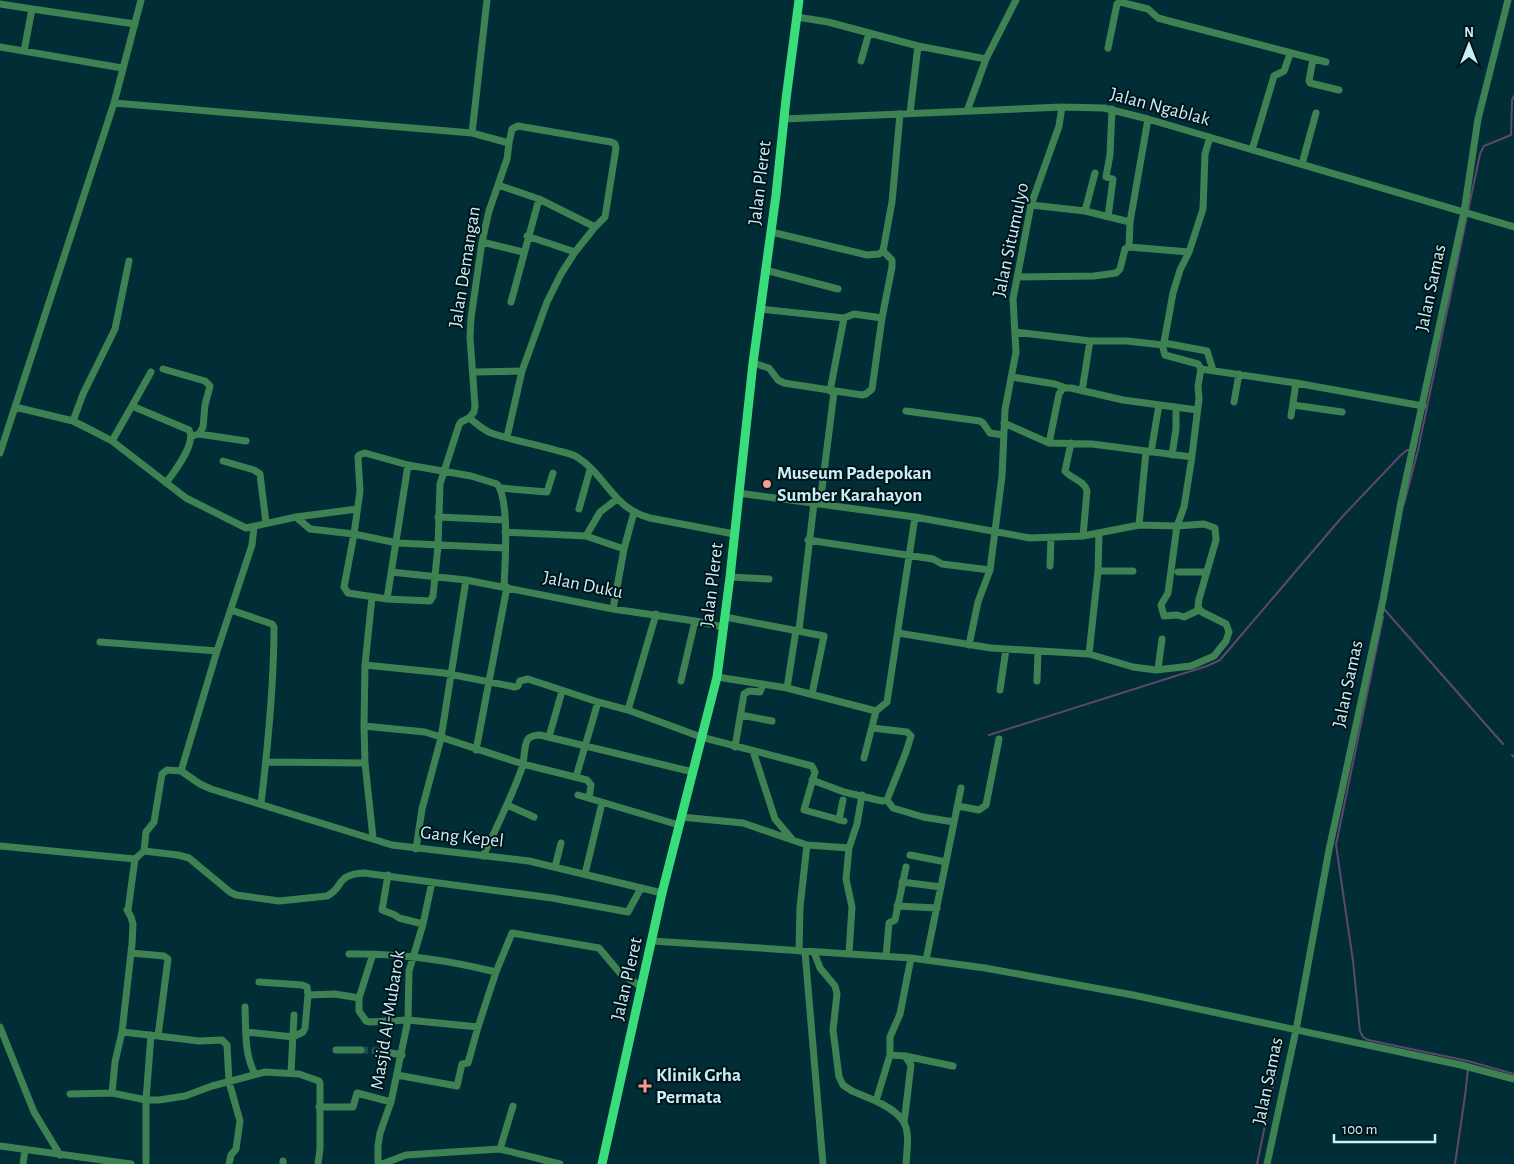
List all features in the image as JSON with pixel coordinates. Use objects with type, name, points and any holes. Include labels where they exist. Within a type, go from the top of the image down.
[{"type":"main road","name":"Jalan Pleret","points":[[602,1164],[662,893],[717,677],[760,308],[784,119],[800,17],[799,0]]},
{"type":"street","points":[[0,454],[114,103],[141,0]]},
{"type":"street","points":[[472,133],[487,0]]},
{"type":"street","points":[[967,111],[986,60],[1016,0]]},
{"type":"street","name":"Jalan Samas","points":[[1267,1164],[1296,1030],[1329,850],[1383,600],[1400,502],[1468,213],[1478,119],[1508,0]]},
{"type":"street","points":[[1108,48],[1117,4],[1120,2],[1148,9],[1158,18],[1326,62]]},
{"type":"street","points":[[0,4],[135,24]]},
{"type":"street","points":[[24,51],[32,9]]},
{"type":"street","points":[[800,17],[836,24],[918,46],[986,60]]},
{"type":"street","points":[[861,62],[869,33]]},
{"type":"street","points":[[910,113],[918,46]]},
{"type":"street","points":[[0,47],[122,68]]},
{"type":"street","points":[[1252,150],[1274,76],[1284,71],[1290,54]]},
{"type":"street","points":[[1313,60],[1310,83],[1339,90]]},
{"type":"street","points":[[114,103],[472,133],[509,143],[512,129],[518,126],[615,144],[616,148],[606,214],[602,222],[595,226],[575,252],[549,297],[522,371],[507,437]]},
{"type":"street","name":"Jalan Ngablak","points":[[784,119],[1062,107],[1112,109],[1514,227]]},
{"type":"street","name":"Jalan Situmulyo","points":[[969,645],[978,602],[990,570],[995,532],[1002,476],[1004,423],[1016,352],[1012,305],[1032,205],[1059,126],[1062,107]]},
{"type":"street","points":[[1108,217],[1113,179],[1106,177],[1110,155],[1112,109]]},
{"type":"street","points":[[1302,164],[1316,113]]},
{"type":"street","points":[[771,232],[867,255],[879,254],[883,251],[892,202],[900,114]]},
{"type":"street","points":[[1129,247],[1130,222],[1148,119]]},
{"type":"street","points":[[1210,137],[1205,154],[1203,209],[1189,252],[1175,285],[1163,352],[1198,364],[1202,369],[1296,383],[1423,406]]},
{"type":"street","name":"Jalan Demangan","points":[[469,418],[476,406],[470,330],[482,242],[490,205],[506,159],[509,143]]},
{"type":"street","points":[[1084,211],[1095,173]]},
{"type":"street","points":[[498,184],[539,199],[595,226]]},
{"type":"street","points":[[511,302],[527,236],[539,199]]},
{"type":"street","points":[[1032,205],[1084,211],[1130,222]]},
{"type":"street","points":[[527,236],[575,252]]},
{"type":"street","points":[[482,242],[523,252]]},
{"type":"street","points":[[1018,276],[1094,276],[1116,273],[1120,270],[1125,249],[1129,247],[1189,252]]},
{"type":"street","points":[[753,364],[769,368],[778,380],[784,383],[862,395],[870,392],[892,267],[892,260],[883,251]]},
{"type":"street","points":[[72,421],[83,394],[115,330],[129,260]]},
{"type":"street","points":[[765,270],[838,289]]},
{"type":"street","points":[[760,308],[844,318],[854,314],[882,318]]},
{"type":"street","points":[[786,688],[798,630],[808,540],[817,503],[844,318]]},
{"type":"street","points":[[1015,332],[1090,341],[1127,341],[1163,344],[1207,351],[1213,370]]},
{"type":"street","points":[[1082,391],[1090,341]]},
{"type":"street","points":[[163,369],[205,381],[210,386],[205,405],[203,427],[166,483]]},
{"type":"street","points":[[1200,610],[1182,617],[1164,615],[1161,606],[1168,593],[1177,526],[1184,507],[1200,400],[1198,386],[1202,369]]},
{"type":"street","points":[[474,372],[522,371]]},
{"type":"street","points":[[112,441],[151,372]]},
{"type":"street","points":[[1234,402],[1239,374]]},
{"type":"street","points":[[1012,377],[1055,384],[1123,400],[1197,410]]},
{"type":"street","points":[[1291,416],[1296,383]]},
{"type":"street","points":[[1049,443],[1059,394],[1063,388],[1066,388]]},
{"type":"street","points":[[1139,525],[1148,451],[1159,405]]},
{"type":"street","points":[[1292,405],[1342,412]]},
{"type":"street","points":[[132,406],[189,430],[196,435],[246,442]]},
{"type":"street","points":[[15,407],[72,421],[112,441],[186,498],[239,526],[246,528],[254,527],[296,517],[357,509]]},
{"type":"street","points":[[1172,454],[1176,429],[1176,407]]},
{"type":"street","points":[[906,411],[980,421],[990,433],[1003,435]]},
{"type":"street","points":[[476,750],[505,587],[505,532],[503,496],[500,488],[493,482],[443,471],[408,465],[365,453],[359,454],[357,460],[360,491],[344,589],[348,593],[388,599],[430,601],[433,596],[438,546],[439,489],[443,471],[459,425],[469,418],[486,431],[573,455],[634,512],[650,518],[734,534]]},
{"type":"street","points":[[1004,423],[1049,443],[1092,444],[1192,457]]},
{"type":"street","points":[[1071,443],[1066,471],[1067,474],[1085,485],[1087,491],[1083,536]]},
{"type":"street","points":[[223,461],[254,470],[260,474],[266,524]]},
{"type":"street","points":[[388,599],[408,465]]},
{"type":"street","points":[[580,509],[590,470]]},
{"type":"street","points":[[500,488],[548,492],[553,473]]},
{"type":"street","points":[[738,493],[915,517],[1030,538],[1083,536],[1139,525],[1177,526],[1204,524],[1215,528],[1216,540],[1198,603],[1200,610],[1226,624],[1228,628],[1226,641],[1220,650],[1205,660],[1191,666],[1158,669],[1133,668],[1089,654],[969,645],[898,633]]},
{"type":"street","points":[[586,536],[600,512],[617,498]]},
{"type":"street","points":[[613,609],[624,549],[634,512]]},
{"type":"street","points":[[296,517],[310,529],[354,534],[397,543],[505,548]]},
{"type":"street","points":[[438,517],[504,520]]},
{"type":"street","points":[[864,758],[876,710],[887,702],[915,517]]},
{"type":"street","points":[[112,1093],[115,1062],[122,1032],[131,953],[133,924],[126,910],[128,910],[135,859],[144,851],[146,832],[154,822],[162,774],[167,770],[181,771],[217,651],[252,545],[254,527]]},
{"type":"street","points":[[505,532],[586,536],[624,549]]},
{"type":"street","points":[[1089,654],[1098,571],[1099,533]]},
{"type":"street","points":[[1050,566],[1051,538]]},
{"type":"street","points":[[808,540],[933,559],[942,564],[990,570]]},
{"type":"street","points":[[1098,571],[1133,571]]},
{"type":"street","name":"Jalan Duku","points":[[391,572],[466,580],[613,609],[656,614],[723,627]]},
{"type":"street","points":[[1178,572],[1206,572]]},
{"type":"street","points":[[730,577],[769,579]]},
{"type":"street","points":[[416,849],[422,809],[441,738],[466,580]]},
{"type":"street","points":[[372,597],[365,664],[364,726],[365,764],[373,838]]},
{"type":"street","points":[[231,610],[272,624],[274,627],[266,762],[261,804]]},
{"type":"street","points":[[628,710],[656,614]]},
{"type":"street","points":[[725,617],[824,636],[812,694]]},
{"type":"street","points":[[681,681],[695,621]]},
{"type":"street","points":[[1158,669],[1162,640]]},
{"type":"street","points":[[100,642],[217,651]]},
{"type":"street","points":[[1000,690],[1006,649]]},
{"type":"street","points":[[1037,681],[1038,651]]},
{"type":"street","points":[[365,664],[451,674],[515,687],[518,686],[520,680],[528,679],[628,710],[701,737],[812,766],[815,771],[804,810],[841,820],[843,800]]},
{"type":"street","points":[[717,677],[786,688],[876,710]]},
{"type":"street","points":[[735,747],[744,694],[749,691],[760,692],[763,684]]},
{"type":"street","points":[[549,737],[562,691]]},
{"type":"street","points":[[576,777],[598,702]]},
{"type":"street","points":[[741,715],[772,721]]},
{"type":"street","points":[[364,726],[425,732],[523,764],[587,780],[591,785],[589,798]]},
{"type":"street","points":[[872,728],[907,732],[911,736],[887,800]]},
{"type":"street","points":[[483,856],[507,805],[523,764],[526,744],[529,738],[540,735],[693,772]]},
{"type":"street","points":[[958,806],[979,810],[986,805],[999,739]]},
{"type":"street","points":[[752,751],[775,818],[782,829],[794,841]]},
{"type":"street","points":[[266,762],[365,764]]},
{"type":"street","name":"Gang Kepel","points":[[181,771],[205,786],[373,838],[392,846],[529,861],[662,893]]},
{"type":"street","points":[[812,780],[844,792],[882,801],[887,800]]},
{"type":"street","points":[[926,960],[961,788]]},
{"type":"street","points":[[578,795],[680,821],[737,822],[807,845],[849,848]]},
{"type":"street","points":[[849,953],[852,907],[846,879],[849,848],[862,795]]},
{"type":"street","points":[[887,800],[893,808],[923,817],[954,822]]},
{"type":"street","points":[[585,874],[602,802]]},
{"type":"street","points":[[507,805],[534,817]]},
{"type":"street","points":[[556,867],[561,843]]},
{"type":"street","points":[[807,845],[800,907],[802,951],[823,1164]]},
{"type":"street","points":[[0,846],[135,859]]},
{"type":"street","points":[[144,851],[188,858],[236,895],[279,901],[327,896],[334,892],[342,879],[356,874],[388,875],[552,898],[628,912],[641,888]]},
{"type":"street","points":[[910,855],[946,862]]},
{"type":"street","points":[[886,956],[889,923],[895,920],[906,866]]},
{"type":"street","points":[[388,875],[382,910],[395,914],[399,918],[423,924]]},
{"type":"street","name":"Masjid Al-Mubarok","points":[[378,1164],[380,1134],[391,1102],[408,1020],[409,971],[423,924],[432,882]]},
{"type":"street","points":[[902,882],[941,887]]},
{"type":"street","points":[[897,906],[937,908]]},
{"type":"street","points":[[397,1075],[456,1086],[463,1064],[468,1062],[496,972],[511,933],[599,948],[620,973],[642,987]]},
{"type":"street","points":[[652,941],[911,958],[1000,970],[1123,993],[1475,1068],[1514,1079]]},
{"type":"street","points":[[814,952],[820,968],[835,986],[837,994],[833,1030],[839,1077],[843,1085],[852,1091],[896,1111],[904,1123],[908,1135],[906,1164]]},
{"type":"street","points":[[131,953],[164,956],[168,959],[154,1035],[146,1100],[146,1164]]},
{"type":"street","points":[[349,954],[412,956],[496,972]]},
{"type":"street","points":[[373,954],[359,998],[359,1011],[366,1021],[408,1020],[478,1027]]},
{"type":"street","points":[[876,1101],[890,1055],[890,1038],[900,1014],[911,958]]},
{"type":"street","points":[[246,1032],[292,1037],[303,1032],[305,1028],[308,995],[308,988],[306,986],[259,982]]},
{"type":"street","points":[[308,995],[336,994],[359,998]]},
{"type":"street","points":[[245,1007],[248,1056],[255,1074]]},
{"type":"street","points":[[291,1073],[294,1015]]},
{"type":"street","points":[[0,1027],[34,1112],[60,1155]]},
{"type":"street","points":[[122,1032],[199,1041],[225,1041],[228,1044],[229,1082],[240,1121],[236,1150],[231,1155],[229,1164]]},
{"type":"street","points":[[336,1050],[361,1050]]},
{"type":"street","points":[[380,1051],[402,1055]]},
{"type":"street","points":[[890,1055],[905,1056],[953,1066]]},
{"type":"street","points":[[904,1123],[911,1065],[905,1056]]},
{"type":"street","points":[[70,1094],[112,1093],[146,1100],[185,1096],[265,1072],[291,1073],[319,1081],[320,1083],[320,1149],[318,1164]]},
{"type":"street","points":[[319,1107],[353,1106],[358,1093],[391,1102]]},
{"type":"street","points":[[500,1149],[513,1106]]},
{"type":"street","points":[[0,1146],[60,1155],[71,1160],[131,1164]]},
{"type":"street","points":[[382,1164],[406,1155],[500,1149],[560,1164]]},
{"type":"street","points":[[23,1164],[25,1150]]},
{"type":"street","points":[[404,1164],[406,1155]]},
{"type":"waterway","points":[[1468,211],[1480,154],[1484,146],[1511,135],[1512,100],[1514,96]]},
{"type":"waterway","points":[[1404,504],[1418,450],[1467,216]]},
{"type":"waterway","points":[[989,735],[1207,666],[1220,660],[1342,517],[1400,456],[1407,450],[1410,450]]},
{"type":"waterway","points":[[1384,609],[1503,744]]},
{"type":"waterway","points":[[1383,617],[1336,845],[1353,961],[1360,1031],[1363,1037],[1368,1040],[1468,1061],[1514,1074]]},
{"type":"waterway","points":[[1257,1164],[1282,1043]]},
{"type":"waterway","points":[[1455,1164],[1468,1069]]},
{"type":"tunnel","points":[[361,1050],[380,1051]]},
{"type":"place","name":"Museum Padepokan Sumber Karahayon","points":[[767,484]]},
{"type":"place","name":"Klinik Grha Permata","points":[[645,1086]]}]
